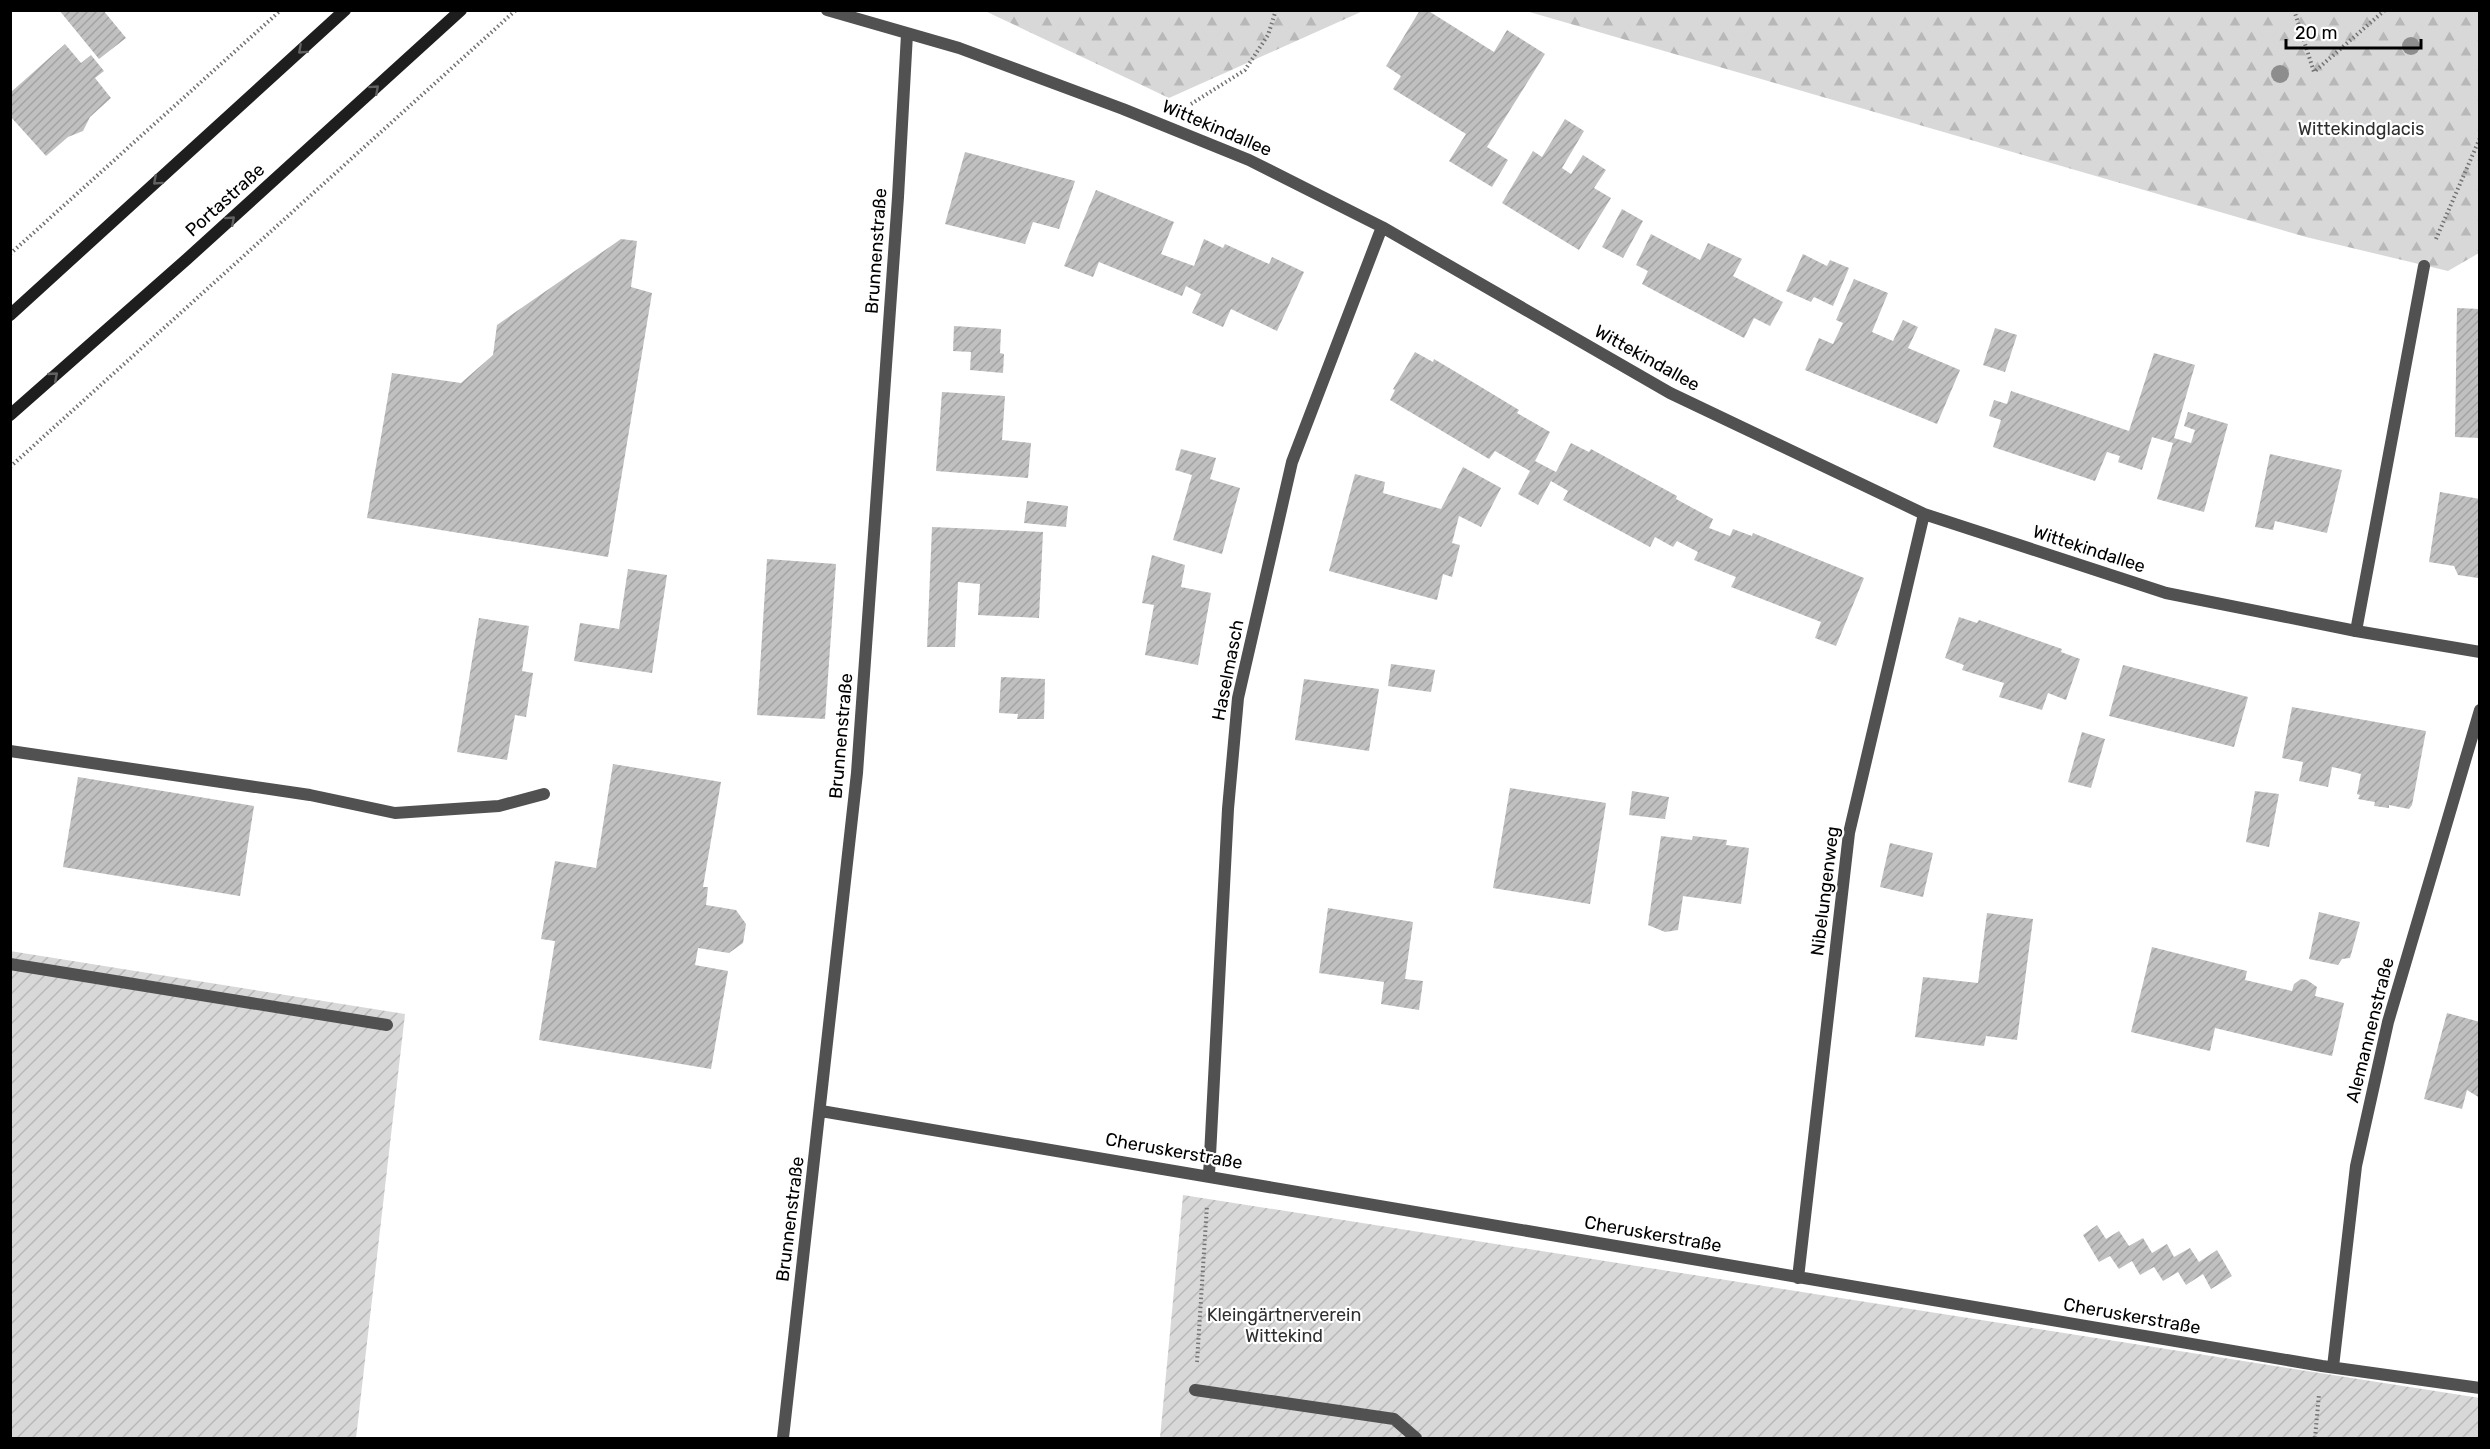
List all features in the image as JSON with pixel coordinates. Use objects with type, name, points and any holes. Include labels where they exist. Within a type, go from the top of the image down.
[{"type":"main road","points":[[10,315],[345,10]]},
{"type":"main road","name":"Portastraße","points":[[10,415],[187,259],[461,10]]},
{"type":"street","name":"Wittekindallee","points":[[827,10],[958,48],[1165,125],[1249,160],[1382,227],[1670,393],[1924,514],[2166,593],[2356,631],[2480,652]]},
{"type":"street","name":"Brunnenstraße","points":[[783,1438],[857,773],[907,34]]},
{"type":"street","name":"Haselmasch","points":[[1209,1175],[1228,809],[1238,698],[1292,462],[1382,227]]},
{"type":"street","points":[[2356,631],[2424,266]]},
{"type":"street","name":"Nibelungenweg","points":[[1798,1278],[1849,833],[1924,514]]},
{"type":"street","name":"Alemannenstraße","points":[[2328,1366],[2356,1166],[2388,1022],[2480,710]]},
{"type":"street","points":[[10,751],[310,795],[395,813],[499,806],[544,794]]},
{"type":"street","points":[[10,964],[387,1025]]},
{"type":"street","name":"Cheruskerstraße","points":[[820,1111],[1209,1175],[1798,1278],[2328,1366],[2480,1388]]},
{"type":"street","points":[[1195,1390],[1394,1419],[1416,1438]]},
{"type":"path","points":[[10,254],[281,10]]},
{"type":"path","points":[[10,467],[292,215],[516,10]]},
{"type":"path","points":[[1165,125],[1194,101],[1245,70],[1268,35],[1276,10]]},
{"type":"path","points":[[2294,10],[2314,72],[2385,10]]},
{"type":"path","points":[[2424,266],[2480,138]]},
{"type":"path","points":[[1195,1390],[1209,1175]]},
{"type":"path","points":[[2315,1438],[2328,1366]]},
{"type":"green space","points":[[985,10],[1363,11],[1169,98]]},
{"type":"green space","name":"Wittekindglacis","points":[[1526,11],[2479,11],[2479,253],[2448,271],[2306,237]]},
{"type":"green space","points":[[10,951],[405,1014],[356,1438],[11,1438]]},
{"type":"green space","name":"Kleingärtnerverein Wittekind","points":[[1183,1195],[2480,1398],[2479,1438],[1160,1438]]},
{"type":"building","points":[[59,10],[103,10],[126,38],[99,59]]},
{"type":"building","points":[[1420,10],[1427,10],[1494,52],[1507,30],[1545,54],[1487,147],[1508,160],[1492,187],[1449,161],[1466,134],[1393,89],[1401,76],[1386,66]]},
{"type":"building","points":[[65,44],[81,63],[91,55],[104,71],[95,78],[111,98],[90,117],[83,131],[68,137],[46,156],[10,116],[10,93]]},
{"type":"building","points":[[1565,119],[1584,131],[1562,168],[1571,174],[1583,155],[1606,170],[1594,188],[1611,198],[1579,250],[1502,203],[1533,151],[1542,157]]},
{"type":"building","points":[[965,152],[1075,181],[1059,229],[1033,222],[1025,244],[945,224]]},
{"type":"building","points":[[1096,190],[1174,222],[1161,254],[1194,266],[1204,239],[1223,248],[1225,244],[1269,264],[1272,257],[1304,272],[1277,331],[1231,309],[1223,327],[1192,313],[1201,294],[1186,286],[1182,296],[1099,262],[1093,277],[1064,266]]},
{"type":"building","points":[[1622,209],[1643,221],[1623,258],[1602,247]]},
{"type":"building","points":[[1651,234],[1700,260],[1708,243],[1742,259],[1733,276],[1783,302],[1770,326],[1754,318],[1744,338],[1642,284],[1648,271],[1636,265]]},
{"type":"building","points":[[621,239],[637,241],[631,287],[652,293],[608,557],[367,518],[392,373],[461,383],[493,355],[497,325]]},
{"type":"building","points":[[1803,254],[1827,266],[1830,260],[1849,268],[1833,306],[1814,297],[1811,302],[1786,291]]},
{"type":"building","points":[[1854,279],[1888,293],[1872,332],[1893,341],[1903,320],[1918,327],[1908,348],[1960,370],[1937,424],[1805,370],[1819,338],[1833,344],[1843,323],[1836,320]]},
{"type":"building","points":[[2457,308],[2480,309],[2480,438],[2455,437]]},
{"type":"building","points":[[954,326],[1001,329],[1000,353],[1004,354],[1003,373],[970,370],[971,352],[953,351]]},
{"type":"building","points":[[1995,328],[2017,335],[2005,372],[1983,365]]},
{"type":"building","points":[[1415,352],[1433,362],[1434,359],[1519,410],[1517,413],[1550,432],[1535,461],[1556,472],[1571,443],[1589,452],[1591,449],[1677,496],[1676,499],[1713,519],[1709,528],[1730,536],[1733,529],[1752,536],[1753,533],[1864,578],[1836,646],[1815,638],[1821,622],[1731,587],[1736,577],[1694,560],[1698,552],[1677,541],[1673,547],[1655,537],[1650,547],[1563,500],[1568,491],[1551,481],[1538,505],[1518,494],[1530,471],[1495,451],[1489,459],[1390,400],[1395,390],[1393,389]]},
{"type":"building","points":[[2154,353],[2195,365],[2174,438],[2191,443],[2195,430],[2184,426],[2188,412],[2228,424],[2204,512],[2157,499],[2173,443],[2152,437],[2142,470],[2118,462],[2120,456],[2107,452],[2095,481],[1993,447],[2001,420],[1989,416],[1994,400],[2007,404],[2011,391],[2129,431]]},
{"type":"building","points":[[942,392],[1005,396],[1002,440],[1031,443],[1028,478],[936,471]]},
{"type":"building","points":[[1181,449],[1216,458],[1210,479],[1240,488],[1222,554],[1173,540],[1192,475],[1175,470]]},
{"type":"building","points":[[2270,454],[2342,470],[2327,533],[2275,521],[2273,530],[2255,527]]},
{"type":"building","points":[[1463,467],[1501,488],[1481,527],[1459,516],[1452,543],[1460,545],[1452,577],[1443,574],[1437,600],[1329,571],[1355,474],[1385,482],[1383,493],[1441,509]]},
{"type":"building","points":[[2440,492],[2480,499],[2478,578],[2458,575],[2454,566],[2429,562]]},
{"type":"building","points":[[1027,501],[1068,506],[1066,527],[1024,523]]},
{"type":"building","points":[[932,527],[1043,532],[1039,618],[978,615],[980,584],[958,582],[955,647],[927,647]]},
{"type":"building","points":[[1152,555],[1185,565],[1181,587],[1211,593],[1198,665],[1145,655],[1154,605],[1142,603]]},
{"type":"building","points":[[767,559],[836,564],[825,719],[757,715]]},
{"type":"building","points":[[628,569],[667,575],[652,673],[574,661],[580,623],[619,629]]},
{"type":"building","points":[[1959,617],[1977,623],[1979,620],[2062,649],[2061,652],[2080,659],[2066,700],[2048,693],[2042,710],[1999,697],[2004,683],[1962,670],[1964,665],[1945,658]]},
{"type":"building","points":[[479,618],[529,626],[522,671],[533,673],[526,717],[515,715],[507,760],[457,752]]},
{"type":"building","points":[[1391,664],[1435,670],[1431,692],[1388,686]]},
{"type":"building","points":[[2123,665],[2248,697],[2234,747],[2109,716]]},
{"type":"building","points":[[1001,677],[1045,679],[1044,719],[1017,719],[1018,714],[999,713]]},
{"type":"building","points":[[1304,679],[1379,689],[1369,751],[1295,740]]},
{"type":"building","points":[[2292,707],[2426,731],[2412,805],[2409,809],[2389,805],[2389,808],[2374,806],[2375,802],[2358,799],[2361,774],[2346,770],[2332,767],[2328,787],[2299,781],[2303,762],[2282,758]]},
{"type":"building","points":[[2082,732],[2105,739],[2091,788],[2068,782]]},
{"type":"building","points":[[613,764],[721,782],[703,887],[708,887],[706,905],[736,910],[746,924],[743,943],[729,953],[698,948],[695,965],[728,971],[711,1069],[539,1040],[555,941],[541,939],[555,861],[596,868]]},
{"type":"building","points":[[78,777],[254,806],[240,896],[63,867]]},
{"type":"building","points":[[1510,788],[1606,803],[1590,904],[1493,888]]},
{"type":"building","points":[[1632,791],[1669,797],[1665,819],[1629,815]]},
{"type":"building","points":[[2255,791],[2279,794],[2269,847],[2246,842]]},
{"type":"building","points":[[1661,836],[1692,840],[1693,836],[1727,840],[1726,845],[1749,848],[1741,904],[1683,896],[1678,930],[1665,932],[1648,925]]},
{"type":"building","points":[[1890,843],[1933,853],[1923,897],[1880,887]]},
{"type":"building","points":[[1328,908],[1413,922],[1405,979],[1423,981],[1419,1010],[1381,1004],[1384,982],[1319,973]]},
{"type":"building","points":[[2319,912],[2360,922],[2350,958],[2342,959],[2338,965],[2309,959]]},
{"type":"building","points":[[1987,913],[2033,919],[2017,1040],[1986,1036],[1984,1046],[1915,1037],[1923,977],[1978,983]]},
{"type":"building","points":[[2152,947],[2247,971],[2245,980],[2292,991],[2294,984],[2301,979],[2307,980],[2317,987],[2315,996],[2344,1003],[2332,1056],[2215,1028],[2210,1051],[2131,1032]]},
{"type":"building","points":[[2447,1013],[2480,1022],[2480,1098],[2467,1090],[2462,1109],[2424,1099]]},
{"type":"building","points":[[2097,1225],[2106,1239],[2119,1231],[2129,1246],[2143,1238],[2152,1253],[2167,1244],[2174,1257],[2190,1248],[2199,1262],[2217,1250],[2232,1276],[2211,1289],[2203,1274],[2186,1285],[2178,1272],[2163,1281],[2154,1267],[2140,1275],[2132,1261],[2119,1269],[2110,1256],[2099,1262],[2083,1235]]}]
